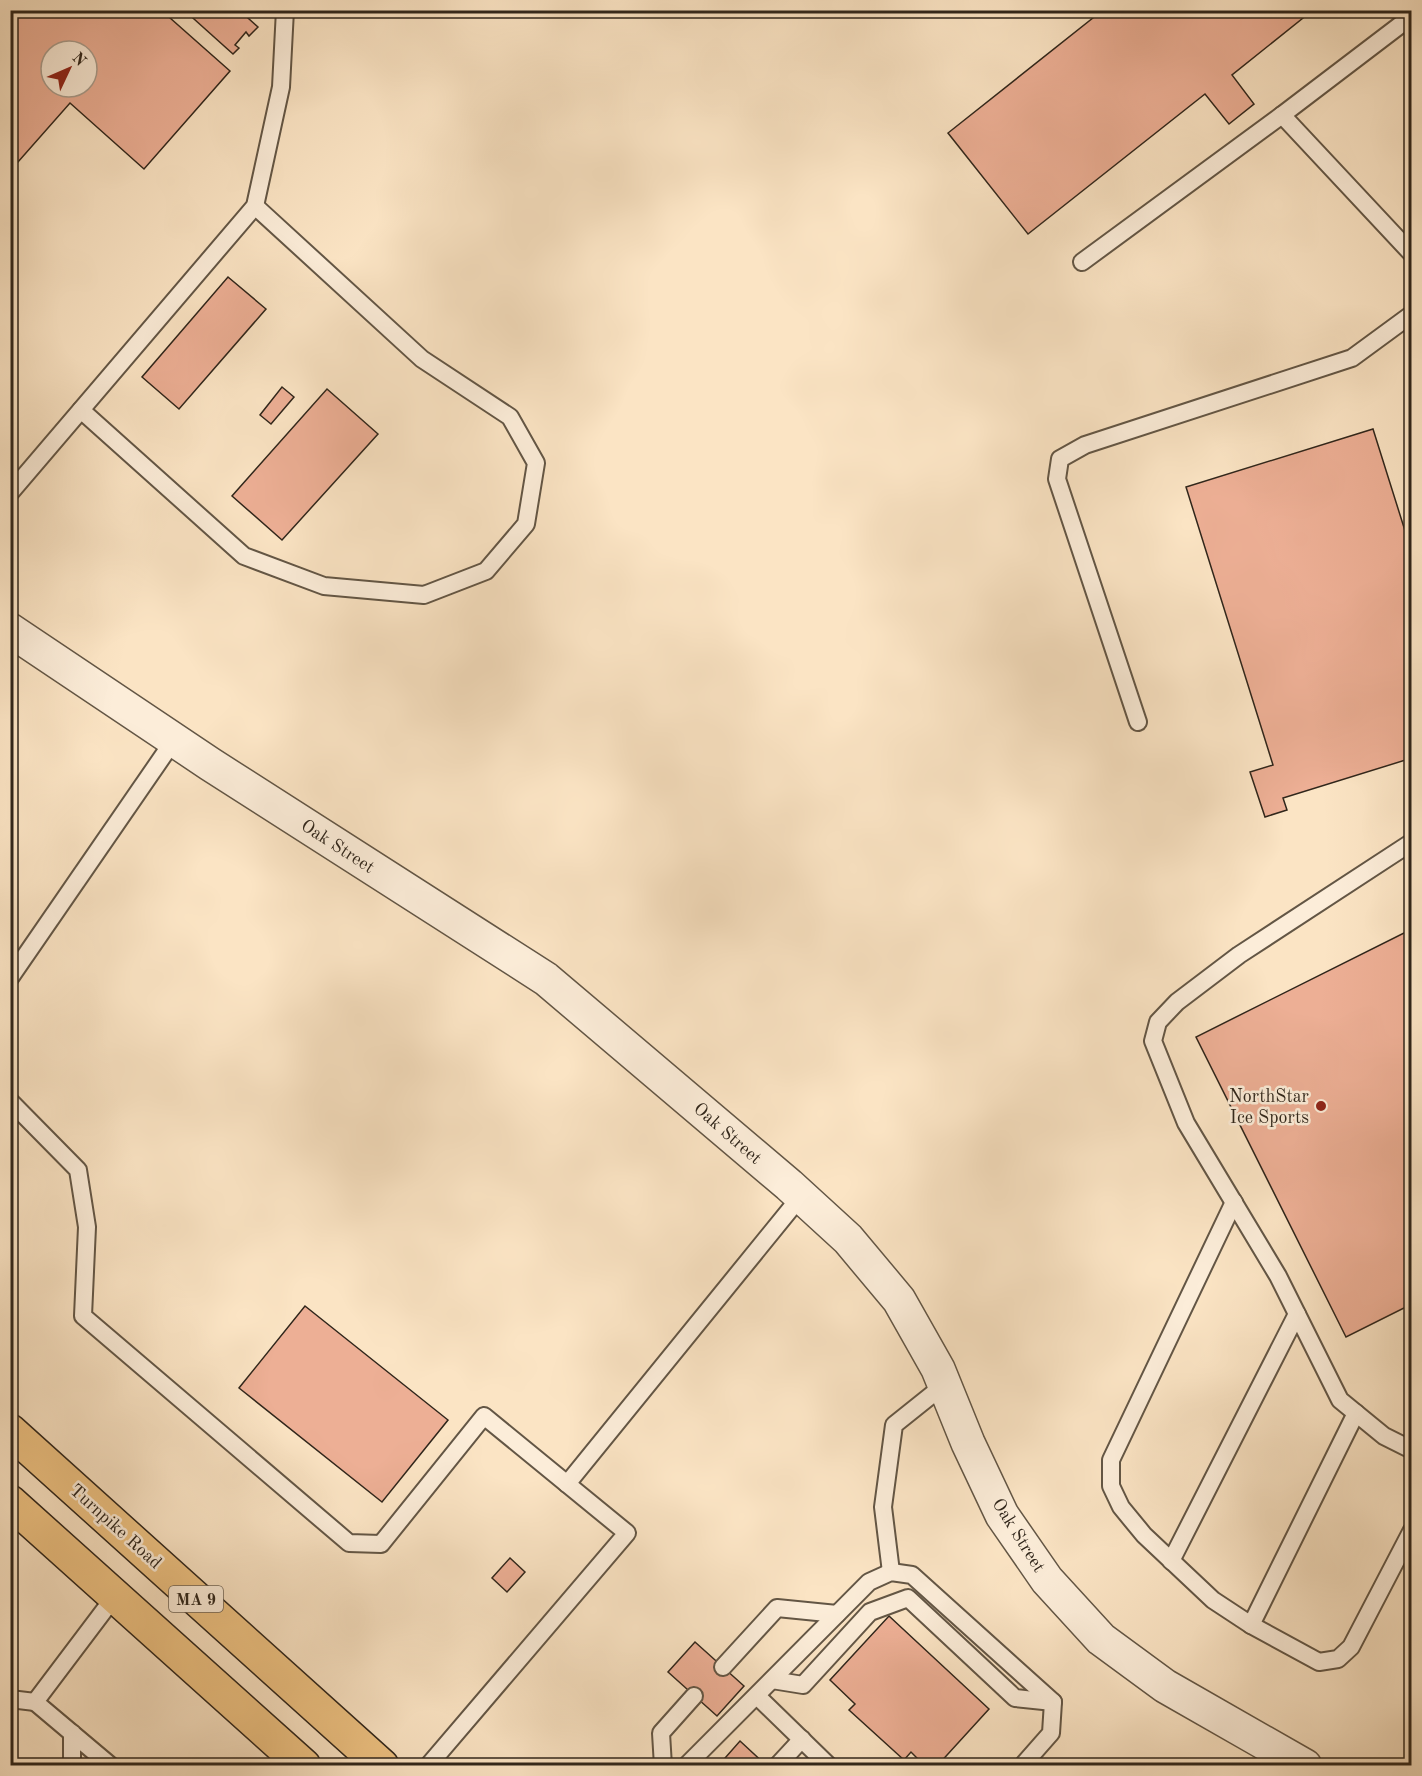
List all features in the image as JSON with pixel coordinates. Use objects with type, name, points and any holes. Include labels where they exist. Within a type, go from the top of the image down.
[{"type":"highway","name":"Turnpike Road","points":[[10,1431],[382,1766]]},
{"type":"highway","name":"MA 9","points":[[10,1502],[304,1766]]},
{"type":"street","name":"Oak Street","points":[[10,630],[174,740],[546,979],[801,1196],[848,1239],[899,1300],[944,1385],[1002,1515],[1047,1580],[1101,1639],[1165,1686],[1305,1766]]},
{"type":"lane","points":[[10,493],[255,206],[281,87],[285,10]]},
{"type":"lane","points":[[1082,262],[1282,115],[1412,15]]},
{"type":"lane","points":[[1282,115],[1412,254]]},
{"type":"lane","points":[[81,410],[244,556],[324,586],[424,595],[486,571],[526,524],[536,463],[510,417],[422,359],[255,206]]},
{"type":"lane","points":[[1138,722],[1057,479],[1060,459],[1085,444],[1352,358],[1412,314]]},
{"type":"lane","points":[[10,978],[174,740]]},
{"type":"lane","points":[[1412,842],[1239,955],[1177,1002],[1158,1022],[1153,1041],[1186,1123],[1278,1276],[1340,1400],[1384,1436],[1412,1450]]},
{"type":"lane","points":[[10,1101],[78,1170],[87,1227],[83,1316],[349,1544],[381,1544],[484,1416],[627,1533],[428,1766]]},
{"type":"lane","points":[[567,1484],[801,1196]]},
{"type":"lane","points":[[1234,1202],[1111,1460],[1111,1486],[1121,1507],[1144,1534],[1213,1600],[1251,1625],[1319,1662],[1338,1659],[1351,1647],[1412,1530]]},
{"type":"lane","points":[[1171,1560],[1297,1314]]},
{"type":"lane","points":[[891,1572],[883,1507],[894,1425],[944,1385]]},
{"type":"lane","points":[[1251,1625],[1356,1413]]},
{"type":"lane","points":[[686,1766],[869,1582],[891,1572],[912,1575],[1053,1702]]},
{"type":"lane","points":[[35,1702],[115,1596]]},
{"type":"lane","points":[[772,1680],[803,1685],[870,1612],[908,1598],[1015,1698],[1053,1702]]},
{"type":"lane","points":[[723,1667],[777,1608],[837,1614]]},
{"type":"lane","points":[[663,1766],[661,1733],[694,1696]]},
{"type":"lane","points":[[757,1696],[829,1766]]},
{"type":"lane","points":[[10,1699],[35,1702],[111,1766]]},
{"type":"lane","points":[[1022,1766],[1051,1733],[1053,1702]]},
{"type":"lane","points":[[72,1733],[72,1766]]},
{"type":"lane","points":[[777,1766],[802,1739]]},
{"type":"building","points":[[10,10],[161,10],[230,71],[144,169],[70,103],[10,171]]},
{"type":"building","points":[[184,10],[239,10],[258,27],[249,36],[246,32],[235,45],[239,48],[233,54]]},
{"type":"building","points":[[1103,10],[1313,10],[1232,75],[1254,104],[1229,124],[1205,94],[1028,234],[948,133]]},
{"type":"building","points":[[228,277],[266,309],[179,409],[142,377]]},
{"type":"building","points":[[282,387],[294,397],[271,424],[260,415]]},
{"type":"building","points":[[327,389],[378,434],[282,540],[232,496]]},
{"type":"building","points":[[1373,429],[1412,553],[1412,758],[1283,798],[1287,810],[1265,817],[1250,772],[1273,765],[1186,487]]},
{"type":"building","name":"NorthStar Ice Sports","points":[[1412,929],[1412,1304],[1346,1337],[1196,1037]]},
{"type":"building","points":[[305,1306],[448,1420],[382,1502],[239,1388]]},
{"type":"building","points":[[510,1558],[525,1572],[507,1592],[492,1578]]},
{"type":"building","points":[[889,1616],[989,1709],[937,1766],[925,1766],[911,1752],[904,1760],[849,1710],[855,1704],[830,1680]]},
{"type":"building","points":[[695,1642],[744,1686],[717,1716],[668,1672]]},
{"type":"building","points":[[740,1741],[767,1766],[718,1766]]},
{"type":"place","name":"NorthStar Ice Sports","points":[[1321,1106]]}]
